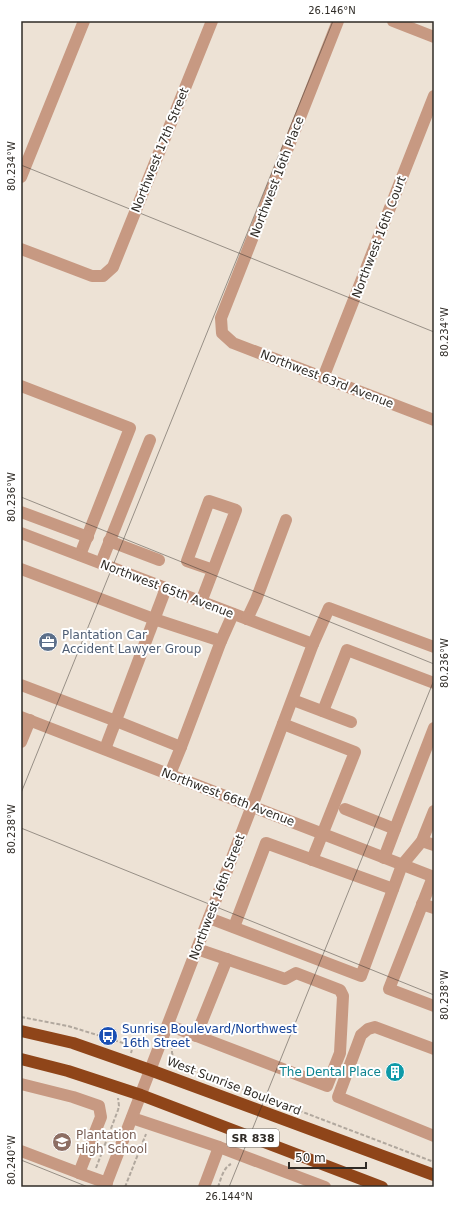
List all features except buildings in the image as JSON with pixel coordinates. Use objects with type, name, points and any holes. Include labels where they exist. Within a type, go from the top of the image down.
[{"type":"highway","name":"West Sunrise Boulevard","points":[[21,1031],[73,1043],[434,1175]]},
{"type":"highway","name":"SR 838","points":[[21,1059],[68,1071],[141,1095],[382,1187]]},
{"type":"street","points":[[21,177],[84,21]]},
{"type":"street","name":"Northwest 17th Street","points":[[21,250],[92,276],[103,276],[113,267],[212,21]]},
{"type":"street","name":"Northwest 16th Place","points":[[222,333],[221,318],[338,21]]},
{"type":"street","points":[[393,21],[434,37]]},
{"type":"street","name":"Northwest 16th Court","points":[[323,378],[434,96]]},
{"type":"street","name":"Northwest 63rd Avenue","points":[[222,333],[233,343],[434,420]]},
{"type":"street","points":[[21,386],[130,428],[80,556]]},
{"type":"street","points":[[101,563],[150,440]]},
{"type":"street","points":[[201,602],[236,510],[210,501],[187,561],[213,570]]},
{"type":"street","points":[[21,512],[88,537]]},
{"type":"street","points":[[247,619],[256,600],[286,520]]},
{"type":"street","name":"Northwest 65th Avenue","points":[[21,533],[313,644]]},
{"type":"street","points":[[109,541],[159,560]]},
{"type":"street","points":[[21,569],[154,619],[221,641]]},
{"type":"street","points":[[105,749],[166,588]]},
{"type":"street","name":"Northwest 16th Street","points":[[106,1185],[293,700],[313,644],[330,608],[433,644]]},
{"type":"street","points":[[170,774],[221,641],[233,614]]},
{"type":"street","points":[[323,711],[347,650],[434,683]]},
{"type":"street","points":[[21,685],[180,747]]},
{"type":"street","points":[[293,700],[351,722]]},
{"type":"street","points":[[21,742],[25,719]]},
{"type":"street","name":"Northwest 66th Avenue","points":[[25,719],[433,877]]},
{"type":"street","points":[[283,724],[356,752],[312,860]]},
{"type":"street","points":[[384,858],[434,728]]},
{"type":"street","points":[[345,809],[395,829]]},
{"type":"street","points":[[209,918],[361,976],[402,865],[422,841],[434,811]]},
{"type":"street","points":[[422,841],[434,845]]},
{"type":"street","points":[[234,927],[266,843],[393,889]]},
{"type":"street","points":[[433,877],[389,989],[434,1006]]},
{"type":"street","points":[[422,904],[434,908]]},
{"type":"street","points":[[168,1024],[327,1086],[340,1053],[344,996],[340,990],[296,973],[285,979],[197,949]]},
{"type":"street","points":[[196,1036],[227,959]]},
{"type":"street","points":[[434,1049],[376,1027],[368,1029],[361,1035],[338,1097],[434,1136]]},
{"type":"street","points":[[21,1084],[73,1097],[99,1106],[101,1117],[79,1173]]},
{"type":"street","points":[[132,1118],[220,1147],[325,1187]]},
{"type":"street","points":[[204,1187],[220,1147]]},
{"type":"street","points":[[21,1151],[92,1178],[106,1185]]},
{"type":"path","points":[[134,1046],[141,1046],[152,1035]]},
{"type":"path","points":[[176,1062],[187,1068],[434,1162]]},
{"type":"path","points":[[92,1178],[119,1106],[119,1100],[115,1097]]},
{"type":"path","points":[[125,1187],[142,1142]]},
{"type":"place","name":"Plantation Car Accident Lawyer Group","points":[[48,642]]},
{"type":"place","name":"Sunrise Boulevard/Northwest 16th Street","points":[[108,1036]]},
{"type":"place","name":"The Dental Place","points":[[395,1072]]},
{"type":"place","name":"Plantation High School","points":[[62,1142]]}]
